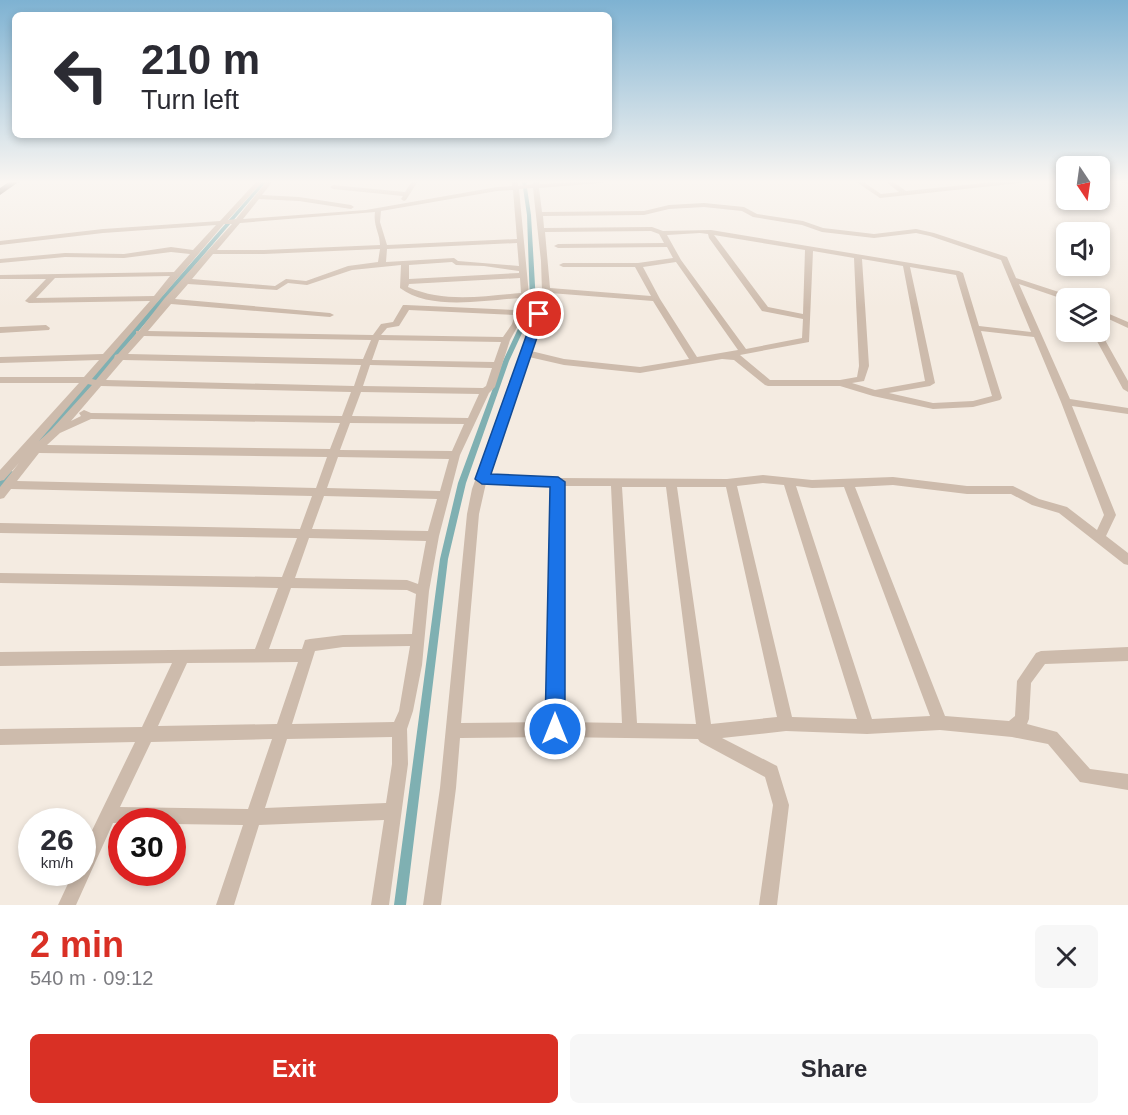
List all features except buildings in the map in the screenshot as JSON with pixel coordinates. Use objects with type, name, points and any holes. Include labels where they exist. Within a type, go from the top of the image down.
[{"type":"street","points":[[0,243],[39,237],[220,223]]},
{"type":"street","points":[[182,277],[196,254],[223,223]]},
{"type":"street","points":[[4,481],[55,433],[75,409],[107,357],[182,277],[210,252],[235,223]]},
{"type":"street","points":[[377,223],[384,242],[382,264]]},
{"type":"street","points":[[380,905],[400,764],[399,729],[406,711],[415,665],[423,591],[433,537],[455,455],[485,391],[490,387],[506,340],[519,319],[525,294],[522,280],[524,272],[520,223]]},
{"type":"street","points":[[432,905],[448,789],[473,514],[482,479],[536,328],[546,290],[541,223]]},
{"type":"street","points":[[804,223],[822,230],[874,236],[916,231],[932,234],[1004,259],[1066,402],[1110,515],[1099,538]]},
{"type":"street","points":[[542,230],[711,232],[959,273],[997,398],[973,404],[933,406],[840,383]]},
{"type":"street","points":[[711,232],[711,237],[765,309],[807,317]]},
{"type":"street","points":[[662,233],[678,260],[744,352]]},
{"type":"street","points":[[210,252],[264,252],[520,241]]},
{"type":"street","points":[[558,246],[668,245]]},
{"type":"street","points":[[526,353],[564,362],[640,370],[806,340],[809,249]]},
{"type":"street","points":[[0,261],[21,258],[124,256],[165,251],[191,251],[196,254]]},
{"type":"street","points":[[722,356],[736,357],[768,383],[840,383],[861,379],[864,366],[858,257]]},
{"type":"street","points":[[0,277],[182,277],[277,288],[286,281],[307,283],[351,268],[382,264],[454,260],[456,264],[484,264],[524,272]]},
{"type":"street","points":[[562,265],[638,265],[678,260]]},
{"type":"street","points":[[405,263],[404,288],[418,296],[443,300],[525,294]]},
{"type":"street","points":[[873,393],[930,383],[906,264]]},
{"type":"street","points":[[638,265],[694,361]]},
{"type":"street","points":[[405,282],[524,272]]},
{"type":"street","points":[[52,276],[29,301],[162,300],[330,315]]},
{"type":"street","points":[[1015,280],[1056,294]]},
{"type":"street","points":[[546,290],[656,299]]},
{"type":"street","points":[[0,495],[4,481],[139,333],[162,300]]},
{"type":"street","points":[[260,655],[321,491],[356,388],[369,361],[375,337],[384,326],[396,324],[406,307],[448,308],[501,314],[519,319],[536,328]]},
{"type":"street","points":[[1110,317],[1128,325]]},
{"type":"street","points":[[0,330],[46,328]]},
{"type":"street","points":[[975,328],[1038,335]]},
{"type":"street","points":[[139,333],[506,340]]},
{"type":"street","points":[[1102,342],[1128,389]]},
{"type":"street","points":[[0,360],[107,357]]},
{"type":"street","points":[[118,357],[496,365]]},
{"type":"street","points":[[0,380],[485,391]]},
{"type":"street","points":[[1066,402],[1128,411]]},
{"type":"street","points":[[75,409],[89,416],[472,421]]},
{"type":"street","points":[[55,433],[89,416]]},
{"type":"street","points":[[36,450],[455,455]]},
{"type":"street","points":[[482,479],[730,483],[764,478],[789,483],[849,484],[893,481],[967,490],[1013,490],[1036,502],[1063,510],[1128,560]]},
{"type":"street","points":[[4,481],[445,495]]},
{"type":"street","points":[[555,729],[558,482]]},
{"type":"street","points":[[616,482],[630,730]]},
{"type":"street","points":[[671,482],[705,737],[771,772],[781,805],[768,905]]},
{"type":"street","points":[[730,483],[786,724]]},
{"type":"street","points":[[789,483],[867,727]]},
{"type":"street","points":[[849,484],[940,723]]},
{"type":"street","points":[[0,528],[305,532],[433,537]]},
{"type":"street","points":[[0,578],[407,585],[423,591]]},
{"type":"street","points":[[225,905],[310,645],[343,641],[417,640]]},
{"type":"street","points":[[1012,729],[1022,718],[1024,681],[1041,658],[1128,654]]},
{"type":"street","points":[[0,659],[305,655]]},
{"type":"street","points":[[112,808],[183,656]]},
{"type":"street","points":[[454,731],[555,729],[705,732],[786,724],[867,727],[940,723],[1012,729],[1052,737],[1086,776],[1128,782]]},
{"type":"street","points":[[0,737],[399,729]]},
{"type":"street","points":[[186,816],[252,817],[393,811]]},
{"type":"street","points":[[96,842],[108,817]]},
{"type":"street","points":[[67,905],[76,886]]},
{"type":"waterway","points":[[39,442],[228,223]]},
{"type":"waterway","points":[[400,905],[444,559],[462,483],[506,361],[533,303],[529,223]]},
{"type":"waterway","points":[[0,486],[11,474]]},
{"type":"route","points":[[539,314],[482,479],[558,482],[555,729]]}]
